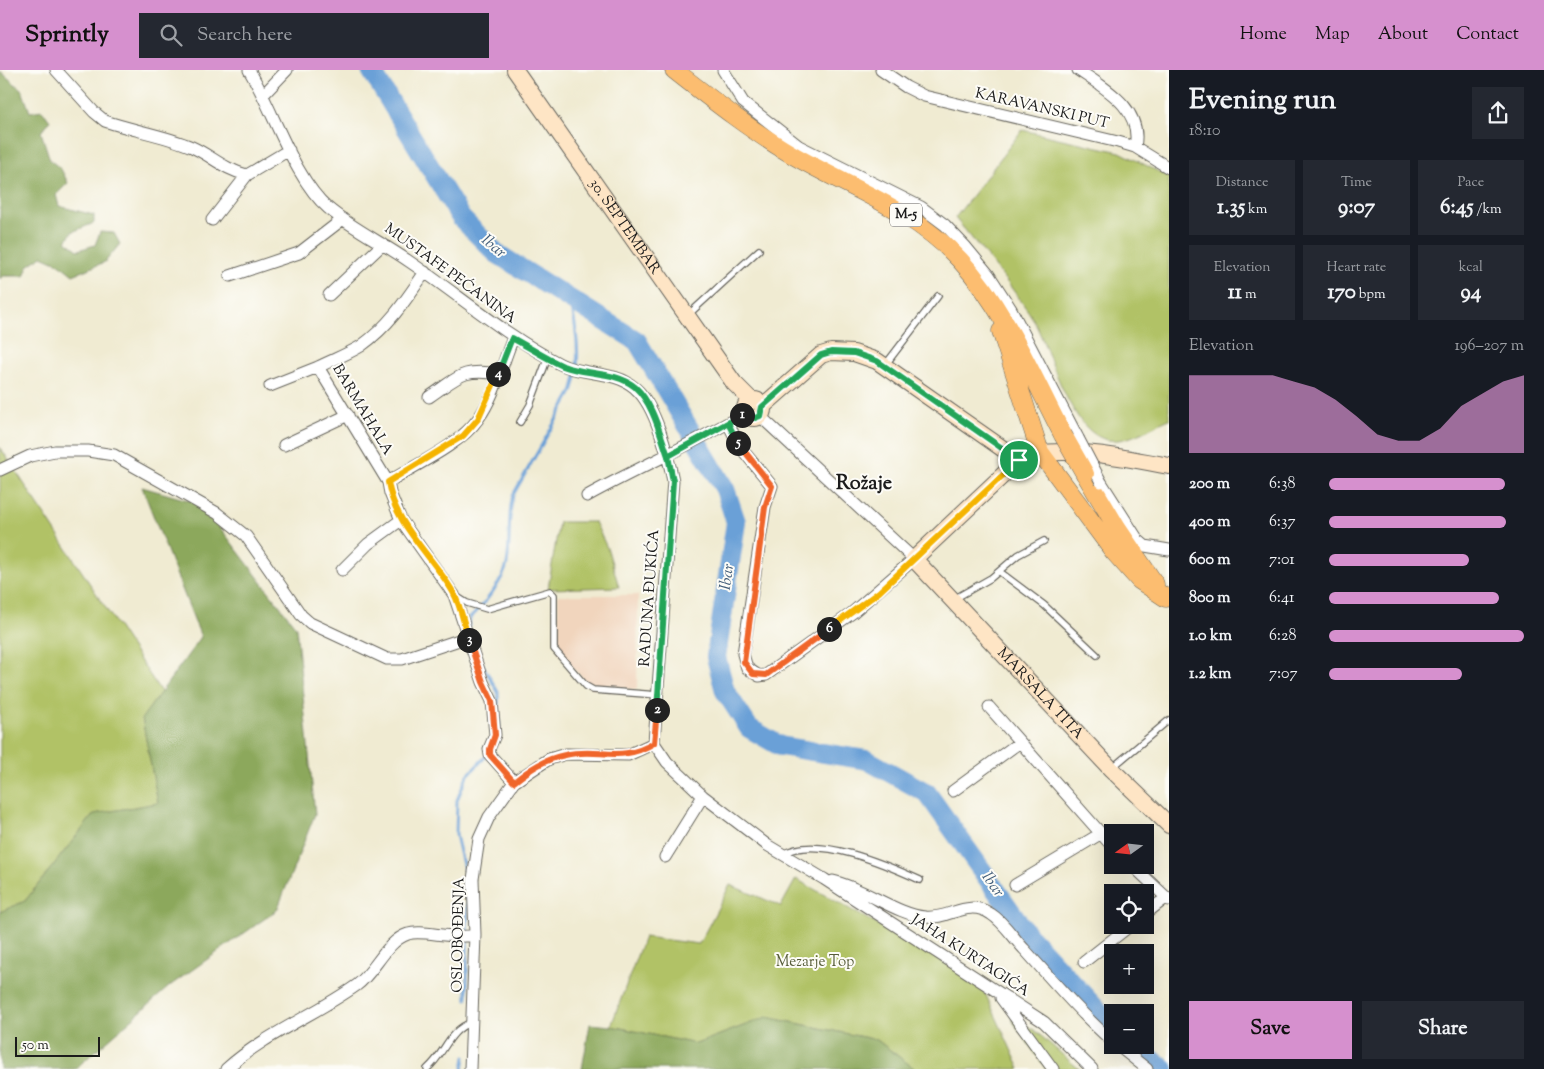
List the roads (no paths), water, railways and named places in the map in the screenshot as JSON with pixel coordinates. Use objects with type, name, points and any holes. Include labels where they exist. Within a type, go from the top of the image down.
[{"type":"main road","name":"M-5","points":[[674,70],[777,146],[881,200],[921,225],[960,260],[994,304],[1071,437],[1085,474],[1117,528],[1168,599]]},
{"type":"main road","points":[[994,304],[1008,357],[1040,452],[1114,552],[1139,580],[1168,599]]},
{"type":"street","points":[[56,70],[94,112],[105,121],[193,148],[217,164],[247,175]]},
{"type":"street","name":"MUSTAFE PEĆANINA","points":[[249,70],[264,94],[289,150],[314,193],[326,207],[425,272],[512,338],[548,358],[577,370],[621,379],[635,387],[648,406],[672,453]]},
{"type":"street","points":[[264,94],[287,70]]},
{"type":"street","name":"30. SEPTEMBAR","points":[[515,70],[632,240],[753,409]]},
{"type":"street","points":[[724,70],[743,102],[798,146],[921,207],[945,225],[966,246],[989,275],[1011,309],[1071,437],[1138,540],[1145,546],[1169,550]]},
{"type":"street","name":"KARAVANSKI PUT","points":[[881,70],[906,87],[924,96],[1135,148],[1169,168]]},
{"type":"street","points":[[1078,70],[1106,88],[1122,102],[1134,118],[1137,134],[1135,148]]},
{"type":"street","points":[[212,220],[247,175],[289,150]]},
{"type":"street","points":[[230,276],[299,253],[343,219]]},
{"type":"street","points":[[328,295],[383,244]]},
{"type":"street","points":[[318,367],[359,347],[378,332],[395,315],[425,272]]},
{"type":"street","points":[[388,482],[463,436],[478,419],[499,374],[512,338]]},
{"type":"street","points":[[586,496],[636,469],[711,433],[753,409],[821,355],[831,352],[854,353],[885,366],[1019,460]]},
{"type":"street","name":"BARMAHALA","points":[[270,386],[318,367],[348,415],[388,482],[390,493],[401,520],[454,595],[483,682],[492,701],[495,735],[490,752],[514,782]]},
{"type":"street","points":[[429,397],[465,373],[476,370],[499,374]]},
{"type":"street","points":[[753,409],[914,559]]},
{"type":"street","points":[[284,445],[348,415]]},
{"type":"street","points":[[728,423],[740,447],[772,486],[765,507],[743,654],[747,668],[759,676],[766,675],[852,613],[914,559],[1019,460],[1040,452],[1103,455],[1169,466]]},
{"type":"street","points":[[0,470],[30,456],[55,451],[88,451],[114,455],[217,513],[246,536],[301,615],[324,631],[388,659],[402,659],[468,636]]},
{"type":"street","name":"RADUNA ÐUKIĆA","points":[[654,743],[673,481],[672,453]]},
{"type":"street","points":[[342,570],[368,544],[401,520]]},
{"type":"street","name":"MARSALA TITA","points":[[914,559],[996,644],[1111,769],[1169,825]]},
{"type":"street","points":[[989,707],[1104,838]]},
{"type":"street","points":[[953,791],[1020,742]]},
{"type":"street","name":"OSLOBOĐENJA","points":[[470,1069],[472,1022],[469,936],[473,879],[479,839],[497,805],[514,782],[535,766],[566,754],[628,755],[654,743]]},
{"type":"street","name":"JAHA KURTAGIĆA","points":[[654,743],[666,762],[703,796],[781,855],[824,879],[1044,1022],[1092,1069]]},
{"type":"street","points":[[665,857],[703,796]]},
{"type":"street","points":[[1015,884],[1100,834]]},
{"type":"street","points":[[1142,874],[1168,899],[1154,908]]},
{"type":"street","name":"JAHA KURTAGIĆA","points":[[824,879],[859,888],[917,916],[928,918],[961,908],[972,907],[992,915],[1104,1033]]},
{"type":"street","points":[[226,1069],[262,1043],[359,984],[402,937],[415,933],[469,936]]},
{"type":"street","points":[[1084,962],[1120,934]]},
{"type":"street","points":[[995,990],[1053,1069]]},
{"type":"street","points":[[1128,1054],[1147,1069]]},
{"type":"lane","points":[[687,315],[760,250]]},
{"type":"lane","points":[[885,366],[938,296]]},
{"type":"lane","points":[[520,422],[530,405],[548,358]]},
{"type":"lane","points":[[952,600],[1000,572],[1018,555],[1044,541]]},
{"type":"lane","points":[[1000,572],[1044,605],[1097,655]]},
{"type":"lane","points":[[454,595],[482,609],[550,591],[554,595],[554,649],[586,686],[593,690],[658,695]]},
{"type":"lane","points":[[1111,769],[1169,720]]},
{"type":"lane","points":[[781,855],[802,847],[820,848],[883,864],[920,880]]},
{"type":"lane","points":[[427,1069],[438,1058],[454,1031],[472,1022]]},
{"type":"waterway","name":"Ibar","points":[[371,70],[461,218],[496,253],[637,341],[725,489],[736,522],[716,657],[725,691],[749,728],[780,746],[867,760],[927,793],[1027,934],[1104,1017]]},
{"type":"waterway","points":[[469,626],[470,618],[492,593],[505,570],[513,495],[572,392],[578,358],[575,322],[570,299]]},
{"type":"waterway","points":[[481,662],[498,692],[499,729]]},
{"type":"waterway","points":[[467,934],[468,886],[456,835],[457,800],[467,776],[488,754]]},
{"type":"waterway","points":[[467,940],[467,999]]},
{"type":"waterway","name":"Ibar","points":[[1145,1054],[1164,1069]]},
{"type":"waterway","points":[[463,1069],[465,1057]]},
{"type":"district","name":"Rožaje","points":[[864,484]]},
{"type":"park label","name":"Mezarje Top","points":[[815,962]]}]
